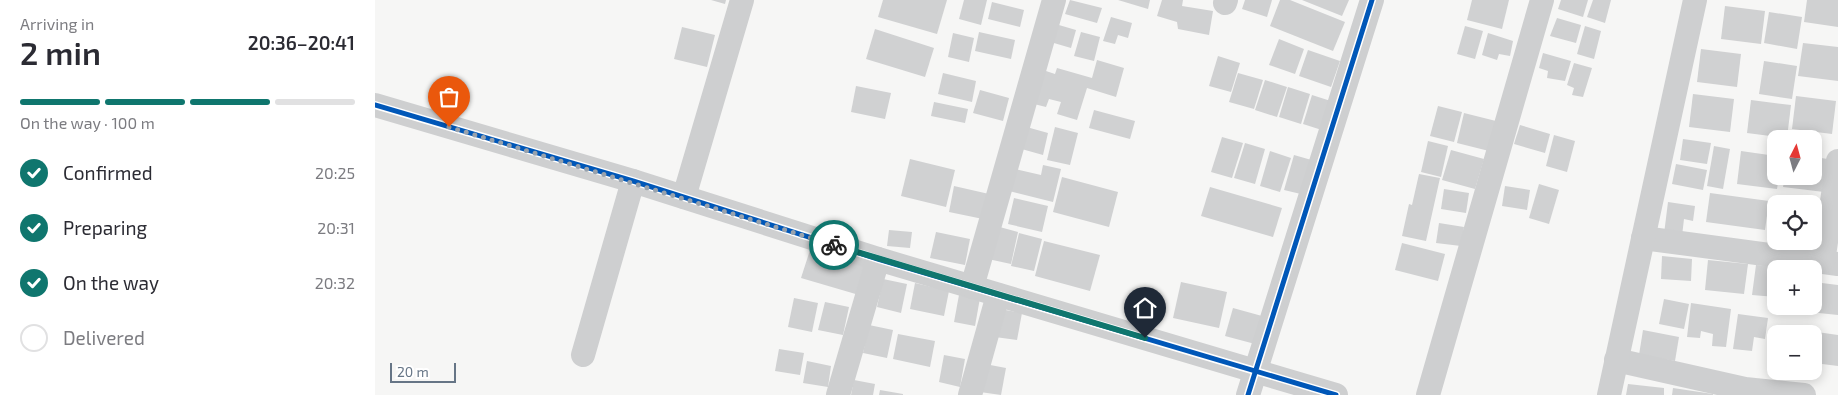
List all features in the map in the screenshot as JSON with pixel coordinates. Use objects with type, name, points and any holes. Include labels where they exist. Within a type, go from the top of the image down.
[{"type":"street","points":[[684,197],[742,0]]},
{"type":"street","points":[[972,287],[1054,0]]},
{"type":"street","points":[[1248,395],[1372,0]]},
{"type":"street","points":[[1428,395],[1542,0]]},
{"type":"street","points":[[1609,395],[1615,360],[1695,0]]},
{"type":"street","points":[[375,105],[684,197],[878,259],[1336,395]]},
{"type":"street","points":[[1643,238],[1830,263],[1838,160]]},
{"type":"street","points":[[583,355],[633,182]]},
{"type":"street","points":[[838,395],[878,259]]},
{"type":"street","points":[[970,395],[998,295]]},
{"type":"street","points":[[1615,360],[1745,389],[1804,395]]},
{"type":"building","points":[[711,0],[726,0],[725,4]]},
{"type":"building","points":[[883,0],[947,0],[937,34],[878,17]]},
{"type":"building","points":[[964,0],[987,0],[981,25],[959,19]]},
{"type":"building","points":[[1070,0],[1102,8],[1097,23],[1065,14]]},
{"type":"building","points":[[1118,0],[1150,0],[1148,9]]},
{"type":"building","points":[[1162,0],[1183,0],[1182,6],[1213,11],[1209,35],[1178,29],[1177,22],[1157,16]]},
{"type":"building","points":[[1245,0],[1272,0],[1267,17],[1242,9]]},
{"type":"building","points":[[1280,0],[1290,0],[1345,22],[1333,51],[1270,26]]},
{"type":"building","points":[[1302,0],[1349,0],[1342,16]]},
{"type":"building","points":[[1472,0],[1509,0],[1502,29],[1467,20]]},
{"type":"building","points":[[1561,0],[1588,0],[1583,17],[1558,9]]},
{"type":"building","points":[[1593,0],[1611,0],[1605,23],[1587,17]]},
{"type":"building","points":[[1807,0],[1838,0],[1838,27],[1804,22]]},
{"type":"building","points":[[992,2],[1024,10],[1020,27],[988,19]]},
{"type":"building","points":[[1725,6],[1765,11],[1761,44],[1721,39]]},
{"type":"building","points":[[1769,12],[1802,17],[1797,49],[1764,43]]},
{"type":"building","points":[[1111,17],[1132,23],[1128,38],[1118,35],[1115,44],[1103,41]]},
{"type":"building","points":[[1557,18],[1581,25],[1576,43],[1550,36]]},
{"type":"building","points":[[1052,23],[1076,30],[1071,48],[1047,41]]},
{"type":"building","points":[[1465,26],[1483,31],[1475,59],[1457,54]]},
{"type":"building","points":[[1585,26],[1601,31],[1594,59],[1577,54]]},
{"type":"building","points":[[682,27],[715,35],[707,67],[674,59]]},
{"type":"building","points":[[875,29],[934,48],[925,77],[866,59]]},
{"type":"building","points":[[979,32],[1015,40],[1011,59],[975,51]]},
{"type":"building","points":[[1081,32],[1100,37],[1094,61],[1074,56]]},
{"type":"building","points":[[953,33],[974,38],[969,62],[948,57]]},
{"type":"building","points":[[1488,33],[1513,41],[1510,56],[1499,54],[1497,60],[1482,55]]},
{"type":"building","points":[[1279,39],[1304,49],[1295,74],[1269,65]]},
{"type":"building","points":[[1803,43],[1838,47],[1838,81],[1798,76]]},
{"type":"building","points":[[1701,49],[1741,54],[1737,87],[1697,82]]},
{"type":"building","points":[[1308,50],[1340,61],[1331,87],[1299,76]]},
{"type":"building","points":[[1543,53],[1571,61],[1565,81],[1547,78],[1548,71],[1539,68]]},
{"type":"building","points":[[1218,56],[1240,63],[1231,92],[1209,86]]},
{"type":"building","points":[[1097,60],[1124,68],[1116,97],[1087,88],[1077,120],[1057,114],[1061,102],[1049,99],[1046,107],[1030,103],[1040,69],[1055,74],[1057,68],[1092,78]]},
{"type":"building","points":[[1764,61],[1797,66],[1792,99],[1759,94]]},
{"type":"building","points":[[1574,63],[1592,68],[1583,97],[1572,95],[1574,88],[1567,85]]},
{"type":"building","points":[[943,73],[976,81],[972,102],[938,94]]},
{"type":"building","points":[[1238,73],[1263,80],[1254,109],[1229,102]]},
{"type":"building","points":[[1265,80],[1287,87],[1277,117],[1255,110]]},
{"type":"building","points":[[856,86],[891,93],[885,119],[851,112]]},
{"type":"building","points":[[1288,87],[1310,94],[1301,124],[1279,117]]},
{"type":"building","points":[[980,90],[1009,98],[1003,121],[973,113]]},
{"type":"building","points":[[1693,94],[1734,99],[1730,132],[1689,127]]},
{"type":"building","points":[[1312,95],[1337,103],[1328,132],[1303,124]]},
{"type":"building","points":[[1796,96],[1836,101],[1832,134],[1823,133],[1823,130],[1792,129]]},
{"type":"building","points":[[1751,100],[1791,105],[1788,130],[1767,130],[1767,136],[1747,133]]},
{"type":"building","points":[[934,102],[968,109],[965,123],[931,116]]},
{"type":"building","points":[[1438,106],[1462,112],[1454,142],[1430,136]]},
{"type":"building","points":[[1094,110],[1135,121],[1130,139],[1089,128]]},
{"type":"building","points":[[1464,113],[1496,121],[1489,151],[1457,143]]},
{"type":"building","points":[[1520,125],[1550,134],[1545,153],[1514,144]]},
{"type":"building","points":[[1023,126],[1048,133],[1043,155],[1018,148]]},
{"type":"building","points":[[1055,127],[1078,133],[1070,165],[1047,160]]},
{"type":"building","points":[[1554,135],[1575,141],[1567,172],[1546,166]]},
{"type":"building","points":[[1222,137],[1243,143],[1232,178],[1211,172]]},
{"type":"building","points":[[1683,139],[1711,143],[1707,164],[1680,160]]},
{"type":"building","points":[[1428,141],[1448,146],[1441,177],[1421,172]]},
{"type":"building","points":[[1245,143],[1265,149],[1255,184],[1234,178]]},
{"type":"building","points":[[1714,146],[1730,149],[1723,189],[1707,186]]},
{"type":"building","points":[[1451,150],[1484,159],[1475,189],[1442,180]]},
{"type":"building","points":[[1270,151],[1291,158],[1280,192],[1260,186]]},
{"type":"building","points":[[1741,151],[1767,155],[1767,185],[1778,185],[1777,189],[1737,184]]},
{"type":"building","points":[[1294,155],[1315,161],[1305,195],[1284,190]]},
{"type":"building","points":[[1823,158],[1828,159],[1824,192],[1783,187],[1783,185],[1823,185]]},
{"type":"building","points":[[910,159],[955,170],[946,207],[901,196]]},
{"type":"building","points":[[1676,164],[1707,170],[1703,190],[1672,184]]},
{"type":"building","points":[[1043,165],[1061,169],[1053,202],[1009,191],[1015,169],[1041,175]]},
{"type":"building","points":[[1419,174],[1440,178],[1426,241],[1402,236],[1409,204],[1412,205]]},
{"type":"building","points":[[1062,177],[1118,192],[1109,227],[1053,212]]},
{"type":"building","points":[[1539,184],[1559,190],[1549,224],[1529,218]]},
{"type":"building","points":[[954,186],[989,194],[983,219],[949,212]]},
{"type":"building","points":[[1505,186],[1530,190],[1527,210],[1502,206]]},
{"type":"building","points":[[1210,187],[1282,208],[1273,237],[1201,216]]},
{"type":"building","points":[[1444,189],[1469,193],[1466,213],[1441,209]]},
{"type":"building","points":[[1710,193],[1767,201],[1765,230],[1706,222]]},
{"type":"building","points":[[1014,198],[1048,206],[1042,232],[1008,224]]},
{"type":"building","points":[[1668,202],[1695,206],[1693,221],[1684,219],[1682,236],[1664,234]]},
{"type":"building","points":[[1439,223],[1464,227],[1461,246],[1436,243]]},
{"type":"building","points":[[996,226],[1018,232],[1011,264],[988,259]]},
{"type":"building","points":[[889,230],[912,232],[910,248],[887,246]]},
{"type":"building","points":[[936,232],[970,239],[965,265],[930,258]]},
{"type":"building","points":[[1019,233],[1042,239],[1034,271],[1011,266]]},
{"type":"building","points":[[1044,241],[1100,255],[1090,291],[1035,276]]},
{"type":"building","points":[[1402,243],[1445,254],[1438,281],[1395,270]]},
{"type":"building","points":[[811,247],[868,264],[859,295],[801,278]]},
{"type":"building","points":[[1662,256],[1692,259],[1691,281],[1661,279]]},
{"type":"building","points":[[1708,260],[1748,264],[1744,294],[1705,290]]},
{"type":"building","points":[[1756,265],[1767,266],[1767,296],[1752,295]]},
{"type":"building","points":[[883,279],[907,284],[901,313],[877,307]]},
{"type":"building","points":[[1181,282],[1227,292],[1219,328],[1173,318]]},
{"type":"building","points":[[915,283],[949,291],[944,316],[910,309]]},
{"type":"building","points":[[1822,283],[1838,285],[1838,315],[1822,313]]},
{"type":"building","points":[[959,295],[980,298],[975,326],[954,322]]},
{"type":"building","points":[[794,298],[818,303],[812,332],[788,327]]},
{"type":"building","points":[[1664,299],[1689,304],[1684,329],[1659,324]]},
{"type":"building","points":[[825,302],[849,307],[843,335],[818,330]]},
{"type":"building","points":[[1691,303],[1731,309],[1726,347],[1712,346],[1713,334],[1701,331],[1700,338],[1687,337]]},
{"type":"building","points":[[1233,308],[1262,316],[1255,344],[1225,336]]},
{"type":"building","points":[[1000,309],[1022,313],[1017,340],[995,337]]},
{"type":"building","points":[[1738,314],[1768,318],[1765,339],[1754,337],[1752,351],[1733,349]]},
{"type":"building","points":[[869,325],[893,330],[887,358],[863,353]]},
{"type":"building","points":[[1643,330],[1679,337],[1675,361],[1639,355]]},
{"type":"building","points":[[1822,333],[1838,335],[1838,366],[1822,364]]},
{"type":"building","points":[[898,334],[935,341],[930,367],[893,359]]},
{"type":"building","points":[[779,349],[804,353],[800,375],[775,371]]},
{"type":"building","points":[[944,355],[965,359],[960,387],[939,382]]},
{"type":"building","points":[[807,361],[831,366],[828,387],[803,383]]},
{"type":"building","points":[[985,364],[1006,368],[1001,395],[980,392]]},
{"type":"building","points":[[854,380],[875,384],[873,395],[851,395]]},
{"type":"building","points":[[1628,384],[1664,388],[1664,395],[1626,395]]},
{"type":"building","points":[[1673,388],[1713,394],[1713,395],[1672,395]]},
{"type":"building","points":[[880,390],[903,394],[903,395],[879,395]]},
{"type":"cycle path","points":[[1248,395],[1372,0]]},
{"type":"cycle path","points":[[375,105],[633,181],[878,259],[1336,395]]},
{"type":"way so far","points":[[449,127],[834,245]]},
{"type":"route","points":[[834,245],[1145,338]]}]
